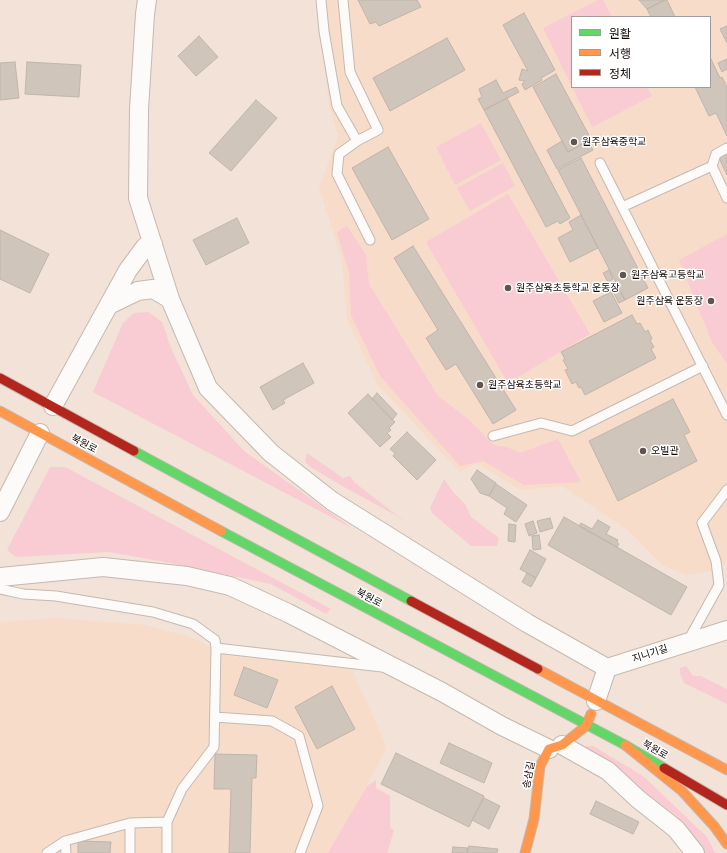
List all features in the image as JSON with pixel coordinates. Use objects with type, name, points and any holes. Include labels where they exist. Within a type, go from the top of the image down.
[{"type":"main road","name":"북원로","points":[[0,378],[52,410],[727,770]]},
{"type":"main road","name":"북원로","points":[[0,411],[41,430],[305,577],[586,726],[625,745],[727,805]]},
{"type":"main road","name":"송삼길","points":[[525,853],[534,819],[540,766],[555,747],[586,726],[596,701]]},
{"type":"main road","points":[[625,745],[682,791],[714,826],[727,844]]},
{"type":"street","points":[[147,0],[139,109],[138,198],[170,299],[208,388],[271,452],[332,501],[527,622],[607,668],[596,701]]},
{"type":"street","points":[[52,410],[128,270],[145,247],[153,244]]},
{"type":"street","points":[[109,305],[138,291],[153,289],[170,299]]},
{"type":"street","points":[[0,512],[41,430]]},
{"type":"street","points":[[0,577],[103,567],[187,576],[230,586],[288,613],[442,692],[502,726],[555,747],[608,771],[638,799],[676,829],[695,853]]},
{"type":"street","name":"지니기길","points":[[607,668],[727,630]]},
{"type":"lane","points":[[321,0],[324,30],[337,106],[357,141]]},
{"type":"lane","points":[[343,0],[350,72],[378,130],[357,141],[339,154],[337,174],[370,240]]},
{"type":"lane","points":[[727,148],[716,154],[712,166],[727,198]]},
{"type":"lane","points":[[600,163],[727,414]]},
{"type":"lane","points":[[622,207],[712,166]]},
{"type":"lane","points":[[493,436],[541,423],[572,431],[703,366]]},
{"type":"lane","points":[[687,642],[719,585],[716,561],[702,523],[727,490]]},
{"type":"lane","points":[[0,589],[23,594],[56,596],[153,612],[193,624],[215,640],[214,747],[182,789],[167,822],[167,853]]},
{"type":"lane","points":[[216,648],[394,668]]},
{"type":"lane","points":[[215,717],[272,721],[299,736],[318,806],[300,853]]},
{"type":"lane","points":[[47,853],[65,841],[130,823],[167,822]]},
{"type":"lane","points":[[130,823],[130,853]]},
{"type":"lane","points":[[65,841],[66,853]]},
{"type":"shaded area","points":[[317,0],[727,0],[727,562],[721,569],[687,575],[662,565],[629,531],[562,486],[520,490],[477,463],[460,472],[377,384],[347,319],[342,261],[319,187],[338,137],[329,104]]},
{"type":"shaded area","points":[[598,0],[603,0],[611,16],[571,16],[571,85],[543,28]]},
{"type":"shaded area","points":[[572,88],[648,88],[652,96],[592,127]]},
{"type":"shaded area","points":[[481,123],[501,160],[455,185],[436,147]]},
{"type":"shaded area","points":[[503,163],[515,186],[470,211],[457,188]]},
{"type":"shaded area","name":"원주삼육초등학교 운동장","points":[[508,194],[590,334],[508,383],[426,242]]},
{"type":"shaded area","points":[[347,226],[366,255],[369,284],[438,396],[468,419],[494,445],[507,447],[520,453],[558,439],[581,482],[524,485],[483,461],[460,466],[380,376],[351,315],[349,273],[337,232]]},
{"type":"shaded area","name":"원주삼육 운동장","points":[[727,234],[727,364],[712,342],[679,260]]},
{"type":"shaded area","points":[[148,312],[162,322],[171,348],[193,395],[244,451],[352,528],[93,392],[123,323],[134,313]]},
{"type":"shaded area","points":[[307,453],[343,478],[350,476],[354,482],[395,514],[410,523],[309,466],[305,461]]},
{"type":"shaded area","points":[[50,467],[65,467],[331,609],[326,614],[271,584],[171,563],[109,552],[16,557],[7,550]]},
{"type":"shaded area","points":[[444,479],[453,492],[465,504],[471,517],[499,538],[497,546],[471,546],[432,513],[430,508]]},
{"type":"shaded area","points":[[57,618],[145,625],[193,638],[228,656],[350,665],[387,748],[330,853],[0,853],[0,622]]},
{"type":"shaded area","points":[[686,666],[693,676],[701,676],[727,689],[727,704],[684,683],[680,674],[680,668]]},
{"type":"shaded area","points":[[584,746],[593,746],[643,776],[707,837],[715,853],[705,853],[676,816]]},
{"type":"shaded area","points":[[376,780],[376,788],[390,796],[390,828],[394,830],[387,853],[328,853],[367,786]]},
{"type":"building","points":[[358,0],[417,0],[421,7],[379,26],[376,22],[370,24]]},
{"type":"building","points":[[639,0],[665,0],[647,9]]},
{"type":"building","points":[[667,0],[675,16],[650,16],[647,9]]},
{"type":"building","points":[[524,13],[555,70],[525,90],[522,84],[525,81],[519,80],[522,69],[528,71],[503,25]]},
{"type":"building","points":[[727,26],[727,43],[720,29]]},
{"type":"building","points":[[199,36],[218,57],[196,76],[178,56]]},
{"type":"building","points":[[447,38],[465,70],[390,111],[373,78]]},
{"type":"building","points":[[711,59],[720,78],[722,77],[727,87],[727,136],[716,113],[709,116],[695,88],[711,88]]},
{"type":"building","points":[[727,59],[727,69],[722,72],[718,63]]},
{"type":"building","points":[[15,62],[19,98],[0,100],[0,63]]},
{"type":"building","points":[[27,62],[81,65],[79,97],[25,94]]},
{"type":"building","points":[[556,74],[591,139],[568,152],[533,87]]},
{"type":"building","points":[[496,80],[503,93],[516,87],[519,92],[484,110],[478,99],[482,97],[479,89]]},
{"type":"building","points":[[507,98],[570,218],[560,224],[558,221],[546,227],[484,110]]},
{"type":"building","points":[[256,100],[277,118],[231,171],[209,153]]},
{"type":"building","points":[[562,141],[568,152],[588,141],[593,150],[557,169],[547,150]]},
{"type":"building","points":[[388,147],[429,219],[392,240],[352,168]]},
{"type":"building","points":[[727,152],[727,175],[718,156]]},
{"type":"building","points":[[581,158],[648,288],[625,300],[558,170]]},
{"type":"building","points":[[581,215],[598,248],[570,262],[558,238],[573,230],[569,222]]},
{"type":"building","points":[[237,218],[249,243],[206,265],[193,240]]},
{"type":"building","points":[[0,230],[49,254],[30,293],[0,279]]},
{"type":"building","points":[[413,246],[516,410],[493,424],[456,364],[446,370],[426,338],[438,330],[394,258]]},
{"type":"building","points":[[609,270],[613,279],[608,282],[603,273]]},
{"type":"building","points":[[616,283],[625,300],[619,303],[610,286]]},
{"type":"building","points":[[611,292],[622,313],[604,322],[593,301]]},
{"type":"building","points":[[632,315],[637,324],[640,323],[645,332],[648,330],[652,339],[650,340],[654,347],[651,349],[656,358],[585,395],[581,387],[579,388],[576,382],[572,384],[565,370],[568,369],[561,352]]},
{"type":"building","points":[[303,363],[314,383],[283,400],[285,403],[273,410],[260,387]]},
{"type":"building","points":[[377,393],[397,414],[392,420],[372,399]]},
{"type":"building","points":[[368,394],[395,422],[389,428],[391,430],[387,433],[391,437],[380,447],[348,413]]},
{"type":"building","name":"오빌관","points":[[673,399],[690,432],[684,435],[697,461],[618,501],[589,441]]},
{"type":"building","points":[[407,432],[436,460],[417,480],[393,456],[395,453],[390,449]]},
{"type":"building","points":[[477,470],[496,483],[489,496],[480,493],[471,479]]},
{"type":"building","points":[[496,484],[527,505],[516,522],[504,514],[507,508],[489,496]]},
{"type":"building","points":[[564,517],[687,587],[671,615],[548,545]]},
{"type":"building","points":[[550,518],[553,528],[540,532],[537,521]]},
{"type":"building","points":[[598,520],[610,527],[606,534],[618,540],[617,542],[619,544],[617,547],[579,526],[581,523],[592,529]]},
{"type":"building","points":[[533,521],[537,533],[529,536],[525,524]]},
{"type":"building","points":[[509,524],[516,525],[515,542],[508,541]]},
{"type":"building","points":[[539,535],[541,549],[533,550],[532,536]]},
{"type":"building","points":[[530,550],[546,559],[536,578],[520,569]]},
{"type":"building","points":[[527,573],[536,578],[531,587],[522,582]]},
{"type":"building","points":[[244,667],[278,680],[267,708],[234,695]]},
{"type":"building","points":[[332,686],[355,729],[317,749],[295,707]]},
{"type":"building","points":[[449,743],[492,763],[484,783],[440,763]]},
{"type":"building","points":[[396,753],[484,796],[469,827],[381,784]]},
{"type":"building","points":[[215,754],[257,755],[256,778],[252,778],[250,853],[229,853],[231,789],[214,789]]},
{"type":"building","points":[[484,798],[500,806],[489,829],[472,820]]},
{"type":"building","points":[[596,801],[639,822],[633,834],[590,814]]},
{"type":"building","points":[[78,841],[111,842],[110,853],[78,853]]},
{"type":"building","points":[[469,846],[498,849],[497,853],[467,853]]},
{"type":"building","points":[[453,847],[468,848],[467,853],[452,853]]},
{"type":"traffic: fast","points":[[134,451],[411,601]]},
{"type":"traffic: fast","points":[[221,531],[625,745],[664,768]]},
{"type":"traffic: slow","points":[[0,411],[221,531]]},
{"type":"traffic: slow","points":[[538,669],[727,770]]},
{"type":"traffic: slow","points":[[525,853],[534,819],[540,766],[549,749],[562,745],[586,726],[591,714]]},
{"type":"traffic: slow","points":[[625,745],[682,791],[714,826],[727,844]]},
{"type":"traffic: jam","points":[[0,378],[134,451]]},
{"type":"traffic: jam","points":[[411,601],[538,669]]},
{"type":"traffic: jam","points":[[664,768],[727,805]]},
{"type":"place","name":"원주삼육중학교","points":[[574,142]]},
{"type":"place","name":"원주삼육고등학교","points":[[623,275]]},
{"type":"place","name":"원주삼육초등학교 운동장","points":[[508,288]]},
{"type":"place","name":"원주삼육 운동장","points":[[711,301]]},
{"type":"place","name":"원주삼육초등학교","points":[[480,385]]},
{"type":"place","name":"오빌관","points":[[643,451]]}]
